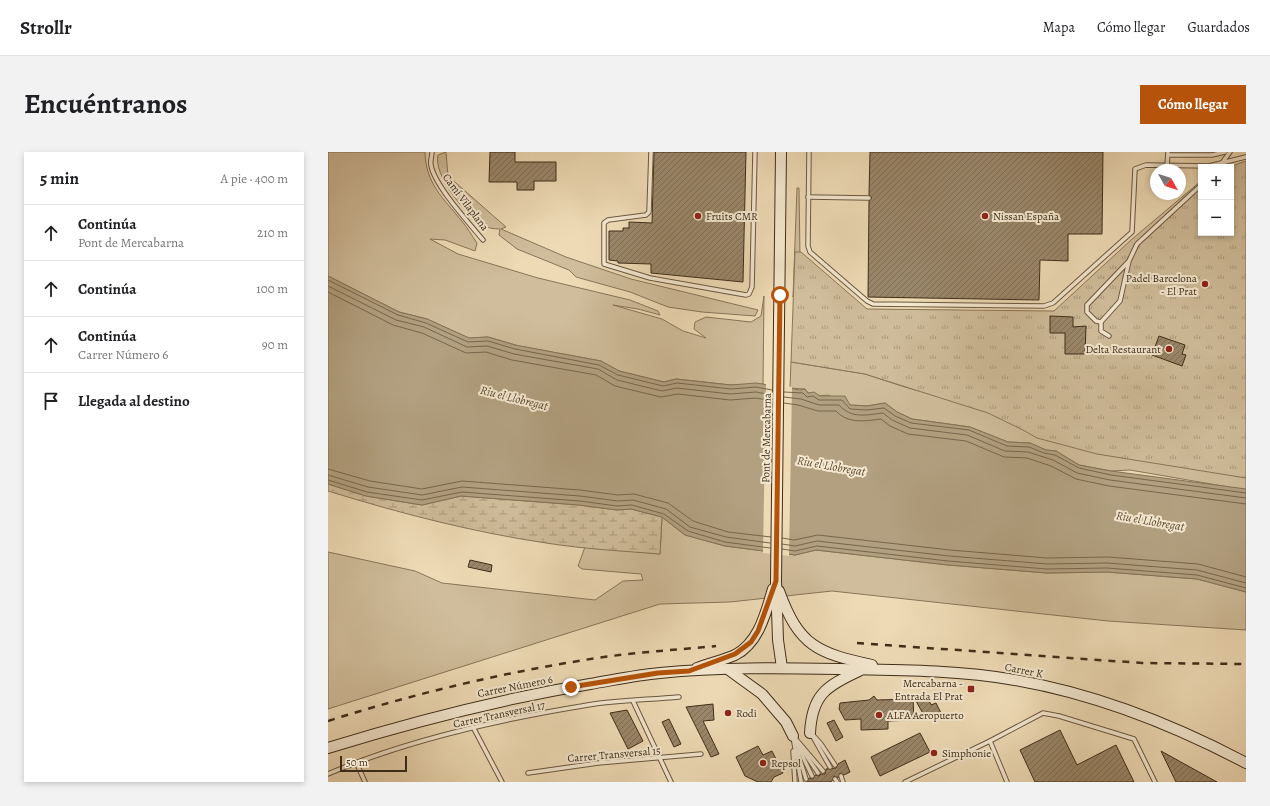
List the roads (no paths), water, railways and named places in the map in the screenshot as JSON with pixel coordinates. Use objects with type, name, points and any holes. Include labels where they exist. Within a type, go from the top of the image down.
[{"type":"main road","name":"Pont de Mercabarna","points":[[781,152],[776,581],[778,640],[782,668]]},
{"type":"main road","points":[[776,581],[787,613],[796,628],[810,643],[831,655],[886,669]]},
{"type":"main road","points":[[689,671],[735,654],[751,642],[763,619],[776,581]]},
{"type":"main road","name":"Carrer K","points":[[782,668],[886,669],[997,677],[1056,689],[1096,700],[1171,726],[1246,763]]},
{"type":"main road","name":"Carrer Número 6","points":[[328,748],[408,723],[525,696],[658,673],[782,668]]},
{"type":"main road","points":[[810,733],[811,716],[814,707],[824,691],[837,681],[864,669]]},
{"type":"main road","points":[[729,670],[762,694],[786,722],[792,736]]},
{"type":"lane","name":"Camí Vilaplana","points":[[432,152],[431,165],[435,177],[483,240]]},
{"type":"lane","points":[[651,152],[649,212],[646,215],[608,220],[604,223],[604,264],[650,278],[746,295],[749,294],[752,287],[755,152]]},
{"type":"lane","points":[[809,152],[808,246],[810,252],[867,301],[873,304],[1044,306],[1053,303],[1132,232],[1135,169],[1150,165]]},
{"type":"lane","points":[[1167,164],[1168,153],[1212,155],[1225,152]]},
{"type":"lane","points":[[1222,162],[1230,152]]},
{"type":"lane","points":[[1216,164],[1246,157]]},
{"type":"lane","points":[[1186,166],[1198,166]]},
{"type":"lane","points":[[1101,322],[1096,321],[1087,312],[1088,305],[1129,261],[1141,239],[1198,188]]},
{"type":"lane","points":[[808,197],[869,198]]},
{"type":"lane","points":[[1109,336],[1101,331],[1101,322],[1120,302],[1129,261]]},
{"type":"lane","name":"Carrer Transversal 17","points":[[328,774],[356,762],[473,728],[583,706],[679,697]]},
{"type":"lane","points":[[633,701],[671,782]]},
{"type":"lane","points":[[905,782],[910,781],[990,741],[1043,713],[1059,716],[1134,739],[1155,782]]},
{"type":"lane","points":[[473,728],[502,782]]},
{"type":"lane","points":[[810,733],[821,744],[835,765]]},
{"type":"lane","points":[[810,733],[830,767]]},
{"type":"lane","points":[[792,736],[823,771]]},
{"type":"lane","points":[[792,736],[818,773]]},
{"type":"lane","points":[[792,736],[812,776]]},
{"type":"lane","points":[[792,736],[806,779]]},
{"type":"lane","points":[[792,736],[801,782]]},
{"type":"lane","points":[[792,736],[795,782]]},
{"type":"lane","points":[[990,741],[1008,782]]},
{"type":"lane","name":"Carrer Transversal 15","points":[[528,773],[598,763],[661,759],[701,754]]},
{"type":"lane","points":[[356,762],[365,782]]},
{"type":"lane","points":[[841,776],[843,782]]},
{"type":"water","name":"Riu el Llobregat","points":[[328,276],[399,312],[427,319],[469,338],[488,337],[515,345],[601,361],[619,371],[664,382],[676,379],[731,385],[756,383],[800,390],[805,389],[808,393],[814,392],[820,396],[845,396],[850,405],[867,406],[885,403],[897,412],[912,419],[970,427],[1008,442],[1030,443],[1046,450],[1056,451],[1079,465],[1111,471],[1246,489],[1246,592],[1197,579],[1107,572],[1047,573],[948,565],[816,550],[795,555],[725,546],[685,535],[662,517],[631,509],[617,510],[579,505],[461,496],[422,505],[366,496],[328,484]]},
{"type":"railway","points":[[857,643],[1142,663],[1246,664]]},
{"type":"railway","points":[[328,721],[428,692],[529,670],[612,656],[716,646]]},
{"type":"place","name":"Fruits CMR","points":[[698,216]]},
{"type":"place","name":"Nissan España","points":[[985,216]]},
{"type":"place","name":"Padel Barcelona - El Prat","points":[[1205,284]]},
{"type":"place","name":"Delta Restaurant","points":[[1169,349]]},
{"type":"place","name":"Mercabarna - Entrada El Prat","points":[[971,689]]},
{"type":"place","name":"Rodi","points":[[728,713]]},
{"type":"place","name":"ALFA Aeropuerto","points":[[879,715]]},
{"type":"place","name":"Simphonie","points":[[934,753]]},
{"type":"place","name":"Repsol","points":[[763,763]]}]
